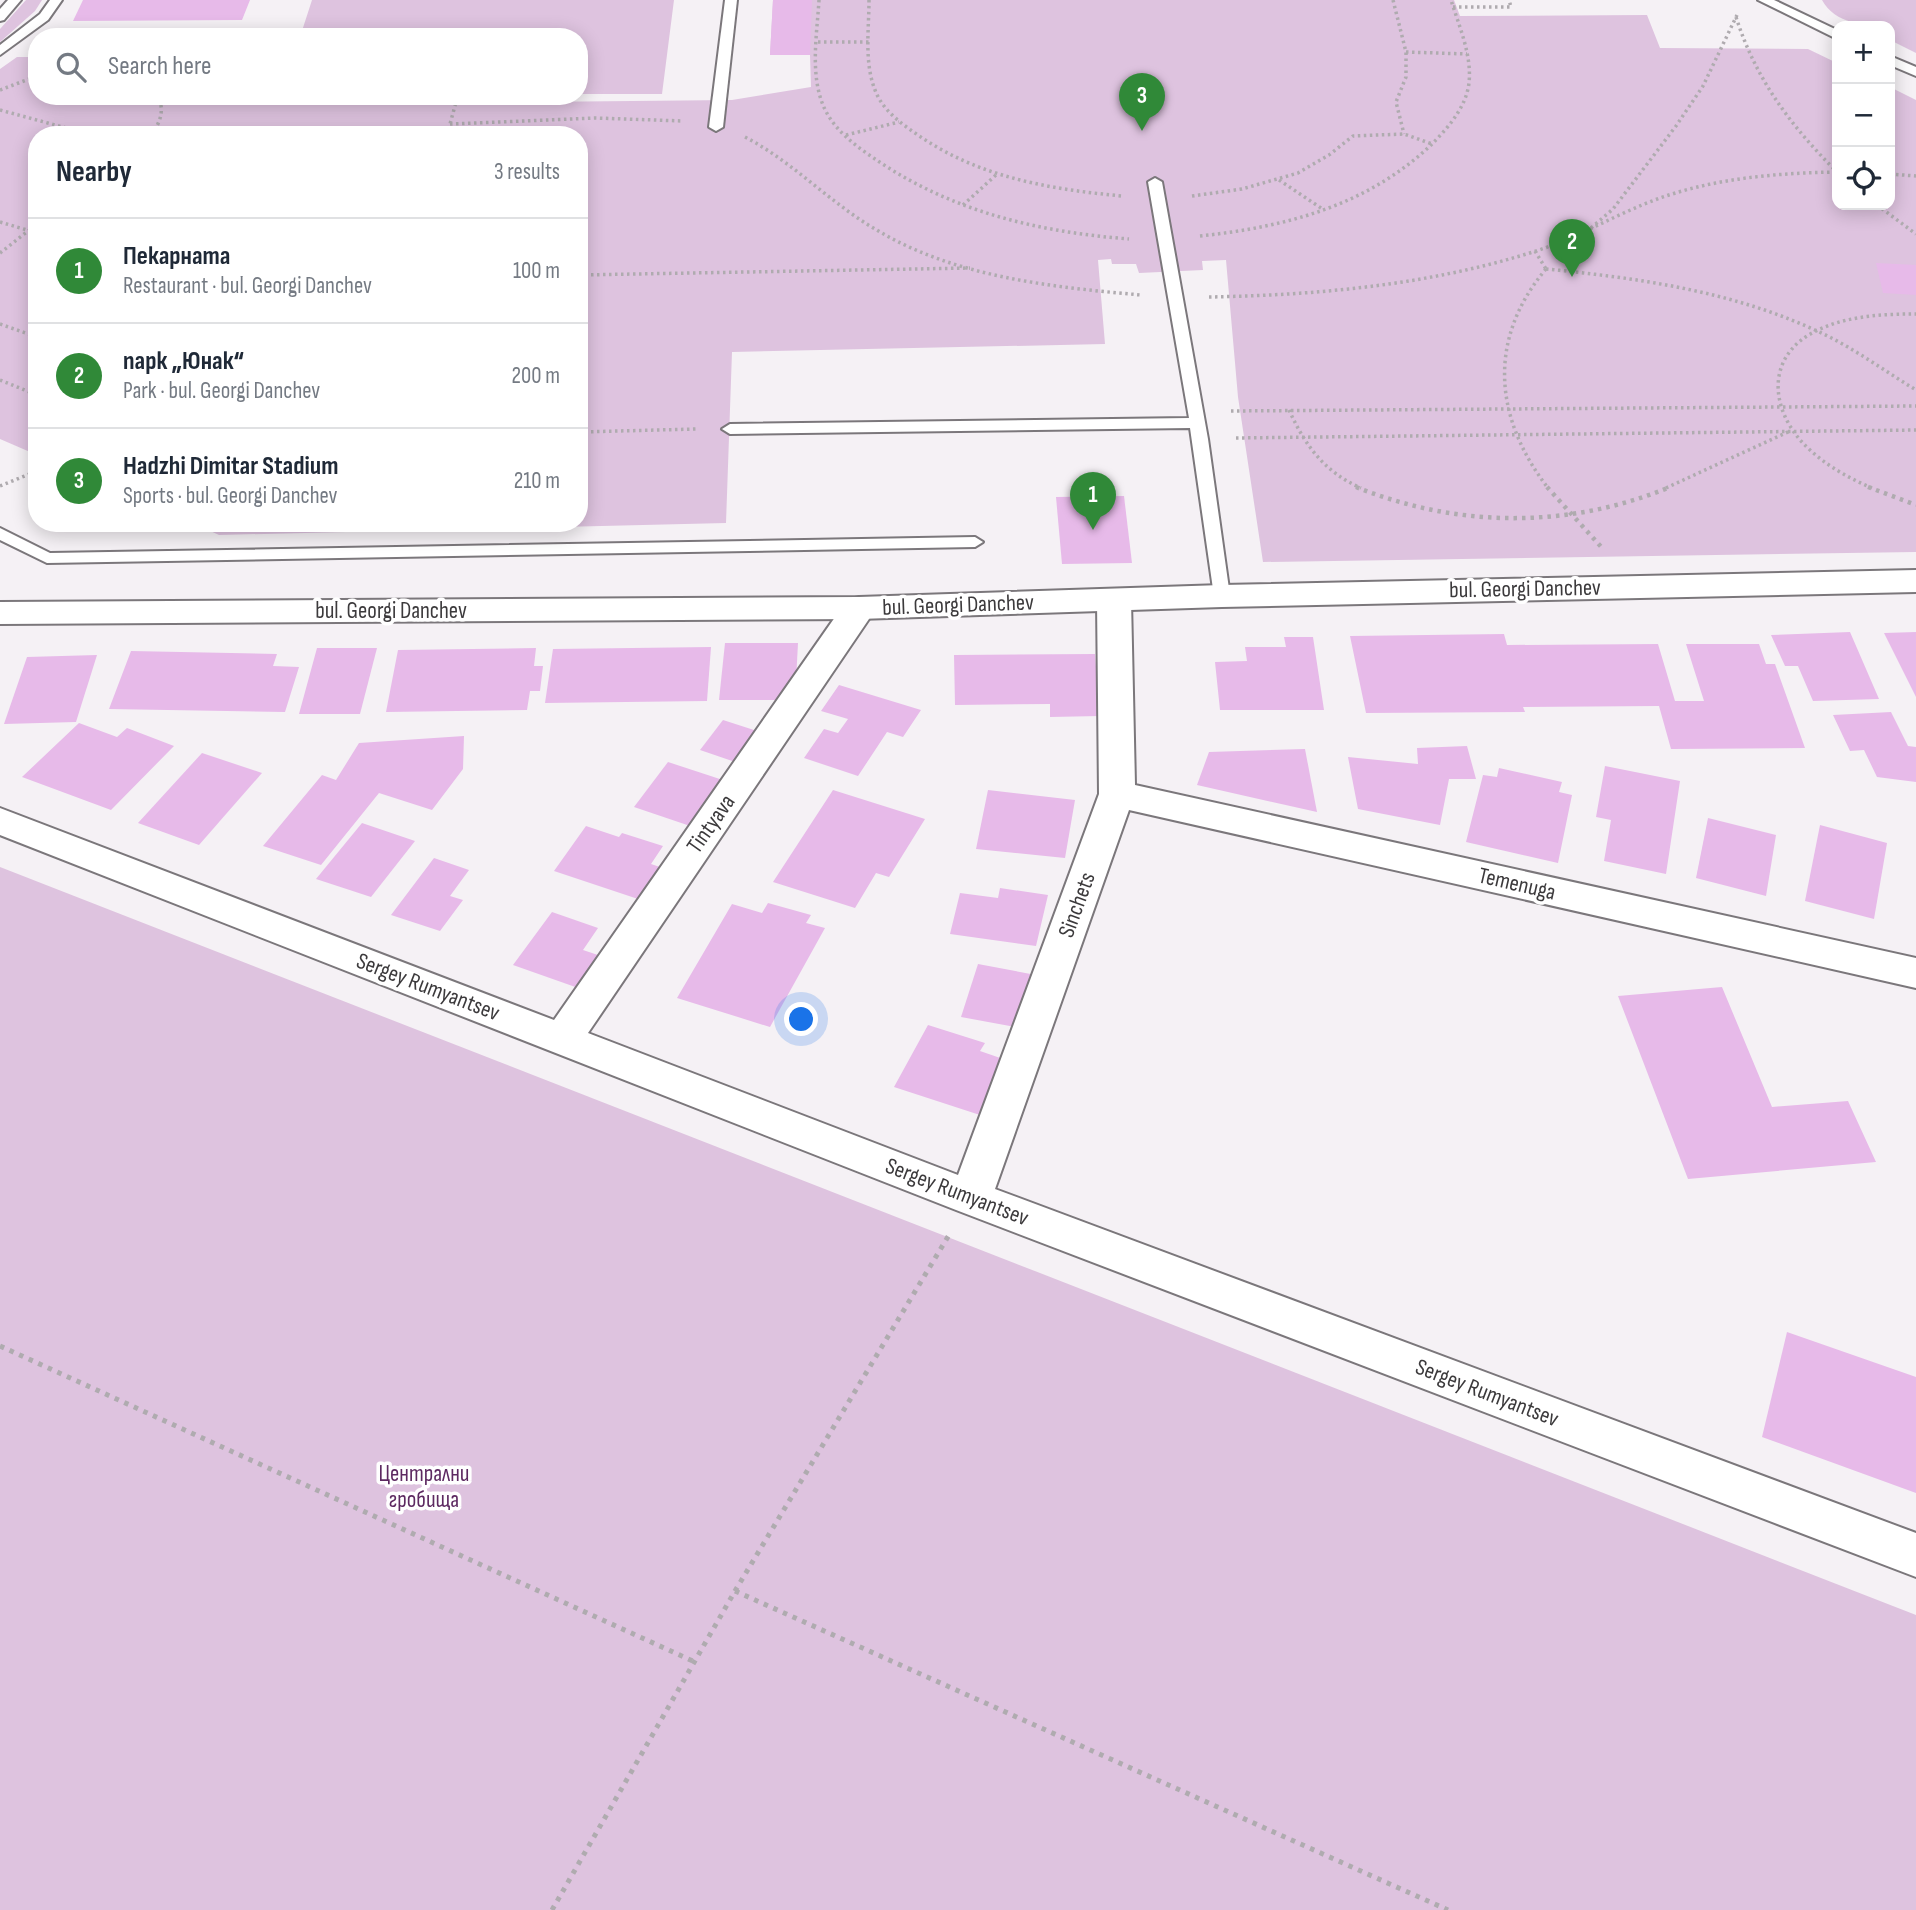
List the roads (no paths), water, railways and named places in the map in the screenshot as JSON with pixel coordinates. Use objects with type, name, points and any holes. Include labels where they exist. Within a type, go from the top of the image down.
[{"type":"street","name":"bul. Georgi Danchev","points":[[0,613],[859,608],[1222,596],[1916,580]]},
{"type":"street","name":"Sinchets","points":[[971,1198],[1117,794],[1114,600]]},
{"type":"street","name":"Tintyava","points":[[562,1039],[859,608]]},
{"type":"street","name":"Temenuga","points":[[1117,794],[1916,973]]},
{"type":"street","name":"Sergey Rumyantsev","points":[[0,821],[971,1198],[1916,1555]]},
{"type":"lane","points":[[0,18],[15,0]]},
{"type":"lane","points":[[31,28],[44,18],[56,0]]},
{"type":"lane","points":[[716,127],[731,0]]},
{"type":"lane","points":[[1764,0],[1832,33]]},
{"type":"lane","points":[[0,51],[28,30]]},
{"type":"lane","points":[[1895,62],[1916,72]]},
{"type":"lane","points":[[1155,182],[1197,424],[1222,596]]},
{"type":"lane","points":[[730,429],[1116,422],[1197,424]]},
{"type":"lane","points":[[0,533],[47,558],[975,542]]},
{"type":"place","name":"Hadzhi Dimitar Stadium","points":[[1142,131]]},
{"type":"place","name":"парк „Юнак“","points":[[1572,277]]},
{"type":"place","name":"Пекарната","points":[[1093,530]]},
{"type":"park label","name":"Централни гробища","points":[[424,1487]]}]
